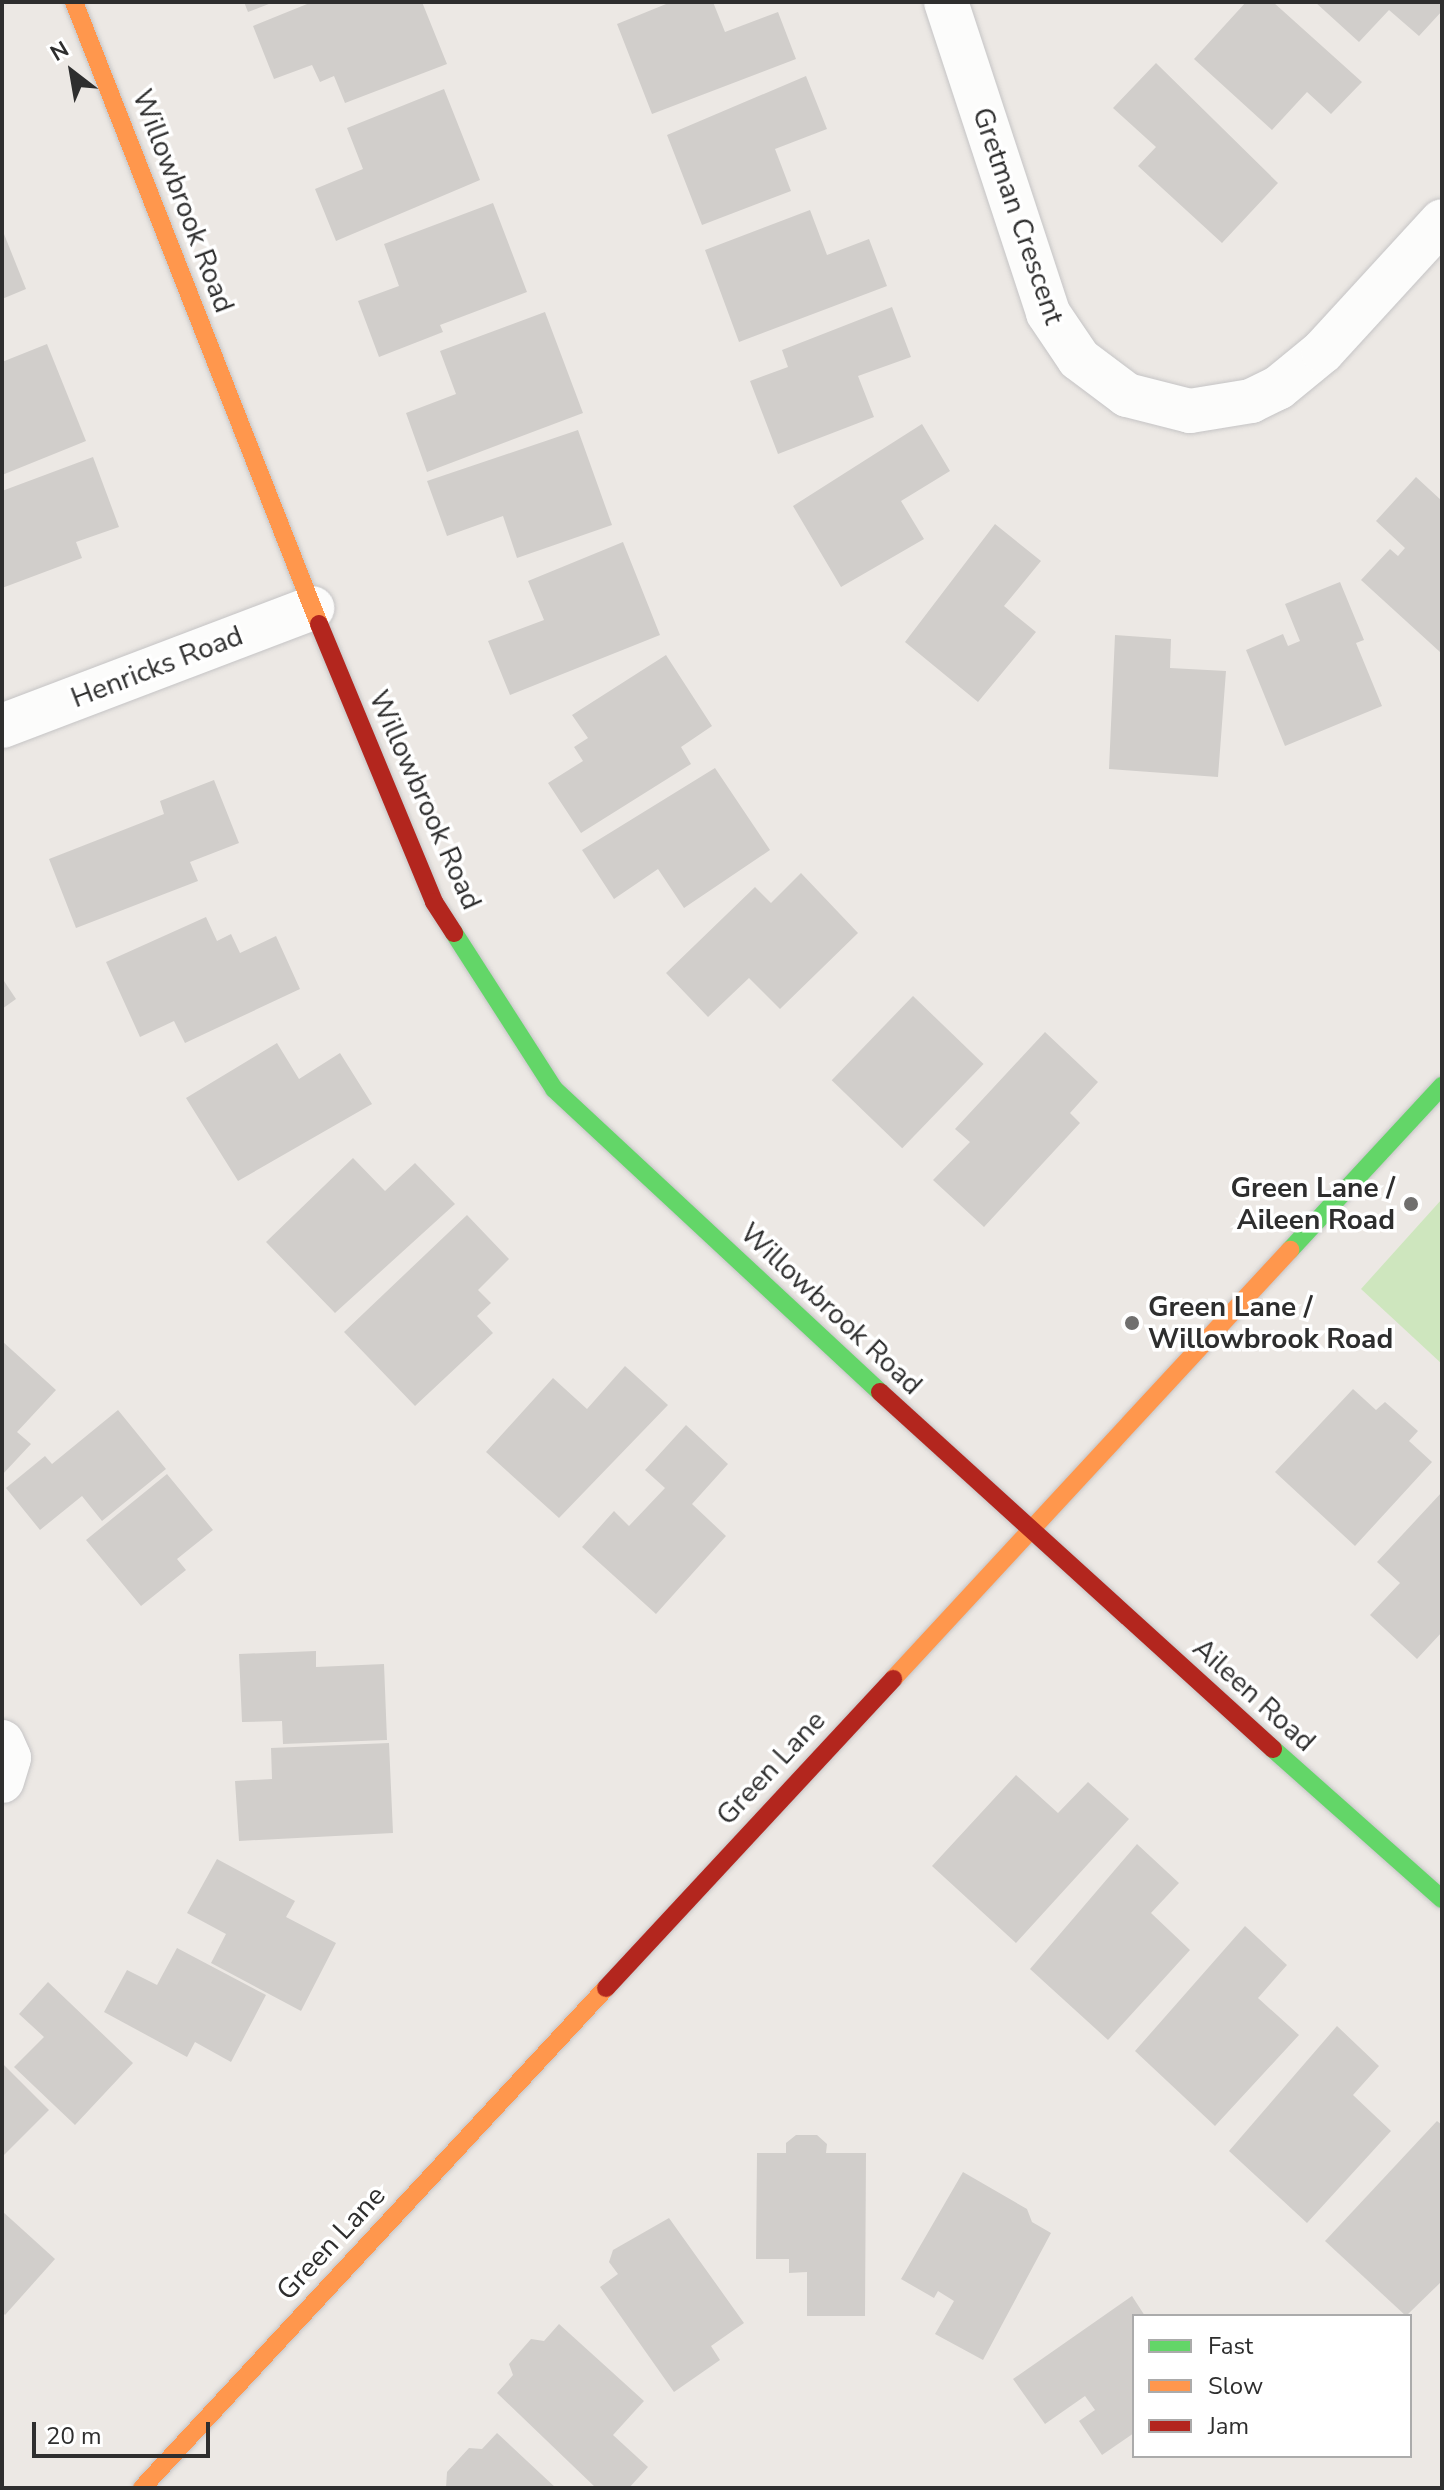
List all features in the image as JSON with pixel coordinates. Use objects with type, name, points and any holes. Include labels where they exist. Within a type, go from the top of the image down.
[{"type":"street","name":"Willowbrook Road","points":[[74,2],[312,608],[434,902],[554,1089],[1030,1531]]},
{"type":"street","name":"Gretman Crescent","points":[[946,2],[1048,313],[1079,359],[1127,395],[1190,411],[1220,409],[1278,388],[1323,351],[1442,221]]},
{"type":"street","name":"Henricks Road","points":[[2,726],[312,608]]},
{"type":"street","name":"Green Lane","points":[[142,2488],[1442,1086]]},
{"type":"street","name":"Aileen Road","points":[[1030,1531],[1442,1899]]},
{"type":"street","points":[[2,1742],[9,1758],[2,1781]]},
{"type":"green space","points":[[1442,1199],[1442,1364],[1361,1289]]},
{"type":"building","points":[[244,2],[274,2],[248,12]]},
{"type":"building","points":[[312,2],[422,2],[447,64],[345,103],[334,76],[320,82],[312,65],[274,79],[253,26]]},
{"type":"building","points":[[671,2],[713,2],[725,32],[778,12],[796,59],[652,114],[617,24]]},
{"type":"building","points":[[1246,2],[1273,2],[1362,82],[1331,114],[1307,92],[1272,130],[1194,59]]},
{"type":"building","points":[[1315,2],[1442,2],[1442,11],[1419,36],[1389,10],[1359,42]]},
{"type":"building","points":[[1156,63],[1278,183],[1222,243],[1138,166],[1156,147],[1113,108]]},
{"type":"building","points":[[806,76],[827,129],[775,149],[791,191],[702,225],[667,135]]},
{"type":"building","points":[[444,89],[480,180],[336,241],[315,189],[363,169],[347,128]]},
{"type":"building","points":[[493,203],[527,292],[440,325],[443,332],[379,357],[358,301],[399,286],[384,244]]},
{"type":"building","points":[[810,210],[827,255],[869,239],[887,286],[739,342],[705,250]]},
{"type":"building","points":[[2,229],[26,289],[2,299]]},
{"type":"building","points":[[892,307],[911,357],[858,376],[874,417],[778,454],[750,381],[788,367],[782,350]]},
{"type":"building","points":[[545,312],[583,413],[427,472],[406,413],[456,394],[440,351]]},
{"type":"building","points":[[47,344],[86,441],[2,475],[2,362]]},
{"type":"building","points":[[922,424],[950,471],[901,501],[924,539],[841,587],[793,506]]},
{"type":"building","points":[[578,430],[612,525],[517,558],[503,516],[447,536],[427,481]]},
{"type":"building","points":[[93,457],[119,527],[76,542],[82,558],[2,588],[2,491]]},
{"type":"building","points":[[1416,477],[1442,501],[1440,652],[1361,580],[1390,549],[1398,556],[1405,548],[1376,521]]},
{"type":"building","points":[[995,524],[1041,561],[1004,606],[1036,632],[978,702],[905,642]]},
{"type":"building","points":[[623,542],[660,635],[510,695],[488,641],[544,620],[528,581]]},
{"type":"building","points":[[1340,582],[1364,640],[1356,643],[1382,706],[1285,746],[1246,650],[1283,634],[1288,646],[1300,641],[1285,604]]},
{"type":"building","points":[[1115,635],[1171,639],[1170,668],[1226,671],[1218,777],[1109,769]]},
{"type":"building","points":[[666,655],[712,726],[681,747],[691,764],[581,833],[548,783],[583,761],[574,747],[588,738],[572,715]]},
{"type":"building","points":[[715,768],[770,850],[684,908],[658,869],[614,899],[582,850]]},
{"type":"building","points":[[214,780],[239,843],[190,862],[198,881],[76,928],[49,859],[164,814],[160,801]]},
{"type":"building","points":[[801,873],[858,933],[780,1009],[749,978],[708,1017],[666,973],[755,887],[771,903]]},
{"type":"building","points":[[206,917],[217,941],[231,934],[240,953],[276,936],[300,989],[185,1043],[174,1021],[140,1037],[106,962]]},
{"type":"building","points":[[2,978],[16,999],[2,1009]]},
{"type":"building","points":[[913,996],[983,1064],[902,1148],[832,1080]]},
{"type":"building","points":[[1045,1032],[1098,1082],[1070,1113],[1080,1123],[984,1227],[933,1180],[970,1142],[955,1129]]},
{"type":"building","points":[[277,1043],[299,1079],[340,1053],[372,1104],[238,1181],[186,1098]]},
{"type":"building","points":[[353,1158],[385,1191],[415,1163],[455,1204],[335,1313],[266,1242]]},
{"type":"building","points":[[467,1215],[509,1259],[478,1290],[491,1303],[477,1316],[493,1333],[415,1406],[344,1332]]},
{"type":"building","points":[[2,1341],[56,1390],[17,1432],[31,1444],[2,1475]]},
{"type":"building","points":[[625,1366],[668,1405],[559,1518],[486,1452],[553,1378],[587,1409]]},
{"type":"building","points":[[1353,1389],[1376,1410],[1385,1402],[1418,1431],[1409,1441],[1432,1462],[1355,1546],[1275,1472]]},
{"type":"building","points":[[118,1410],[166,1469],[102,1521],[82,1496],[40,1530],[6,1488],[45,1456],[52,1464]]},
{"type":"building","points":[[686,1425],[728,1464],[692,1504],[726,1536],[656,1614],[582,1547],[614,1511],[629,1526],[665,1488],[645,1470]]},
{"type":"building","points":[[167,1474],[213,1530],[177,1559],[186,1570],[141,1606],[86,1540]]},
{"type":"building","points":[[1442,1492],[1442,1632],[1417,1659],[1370,1615],[1400,1583],[1377,1562]]},
{"type":"building","points":[[316,1651],[316,1667],[384,1664],[387,1740],[283,1744],[282,1721],[242,1722],[239,1654]]},
{"type":"building","points":[[389,1743],[393,1833],[239,1841],[235,1781],[272,1779],[271,1748]]},
{"type":"building","points":[[1016,1775],[1058,1813],[1088,1782],[1129,1819],[1016,1943],[932,1866]]},
{"type":"building","points":[[1137,1844],[1179,1883],[1151,1913],[1190,1950],[1108,2040],[1030,1969]]},
{"type":"building","points":[[217,1859],[295,1901],[286,1917],[336,1943],[301,2011],[211,1963],[226,1934],[187,1913]]},
{"type":"building","points":[[1245,1926],[1287,1965],[1258,1998],[1299,2035],[1215,2126],[1135,2051]]},
{"type":"building","points":[[177,1948],[266,1995],[231,2062],[195,2042],[187,2057],[104,2012],[127,1970],[157,1985]]},
{"type":"building","points":[[48,1982],[133,2063],[75,2125],[14,2067],[44,2037],[19,2014]]},
{"type":"building","points":[[1337,2026],[1379,2066],[1353,2095],[1391,2131],[1307,2223],[1229,2151]]},
{"type":"building","points":[[2,2063],[49,2110],[2,2157]]},
{"type":"building","points":[[1437,2121],[1442,2125],[1442,2281],[1408,2314],[1404,2314],[1325,2241]]},
{"type":"building","points":[[796,2135],[817,2135],[827,2144],[826,2153],[866,2153],[865,2316],[807,2316],[807,2272],[789,2273],[789,2259],[756,2259],[757,2153],[786,2153],[786,2143]]},
{"type":"building","points":[[963,2172],[1027,2209],[1032,2222],[1051,2233],[983,2360],[935,2334],[954,2301],[938,2291],[934,2298],[901,2279]]},
{"type":"building","points":[[2,2211],[55,2259],[5,2315],[2,2312]]},
{"type":"building","points":[[669,2218],[744,2323],[711,2346],[720,2360],[674,2392],[600,2287],[618,2274],[609,2262],[613,2250]]},
{"type":"building","points":[[1132,2296],[1144,2314],[1132,2314],[1132,2434],[1102,2455],[1079,2421],[1095,2410],[1085,2396],[1045,2424],[1013,2379]]},
{"type":"building","points":[[559,2324],[644,2401],[613,2435],[648,2467],[629,2488],[596,2488],[497,2393],[513,2375],[509,2364],[531,2339],[544,2341]]},
{"type":"building","points":[[497,2433],[556,2488],[446,2488],[447,2472],[469,2448],[482,2449]]},
{"type":"traffic: fast","points":[[454,933],[554,1089],[880,1392]]},
{"type":"traffic: fast","points":[[1290,1250],[1442,1086]]},
{"type":"traffic: fast","points":[[1273,1749],[1442,1899]]},
{"type":"traffic: slow","points":[[74,2],[319,624]]},
{"type":"traffic: slow","points":[[893,1679],[1290,1250]]},
{"type":"traffic: slow","points":[[142,2488],[606,1988]]},
{"type":"traffic: jam","points":[[319,624],[434,902],[454,933]]},
{"type":"traffic: jam","points":[[880,1392],[1273,1749]]},
{"type":"traffic: jam","points":[[606,1988],[893,1679]]},
{"type":"place","name":"Green Lane / Aileen Road","points":[[1411,1204]]},
{"type":"place","name":"Green Lane / Willowbrook Road","points":[[1132,1323]]}]
